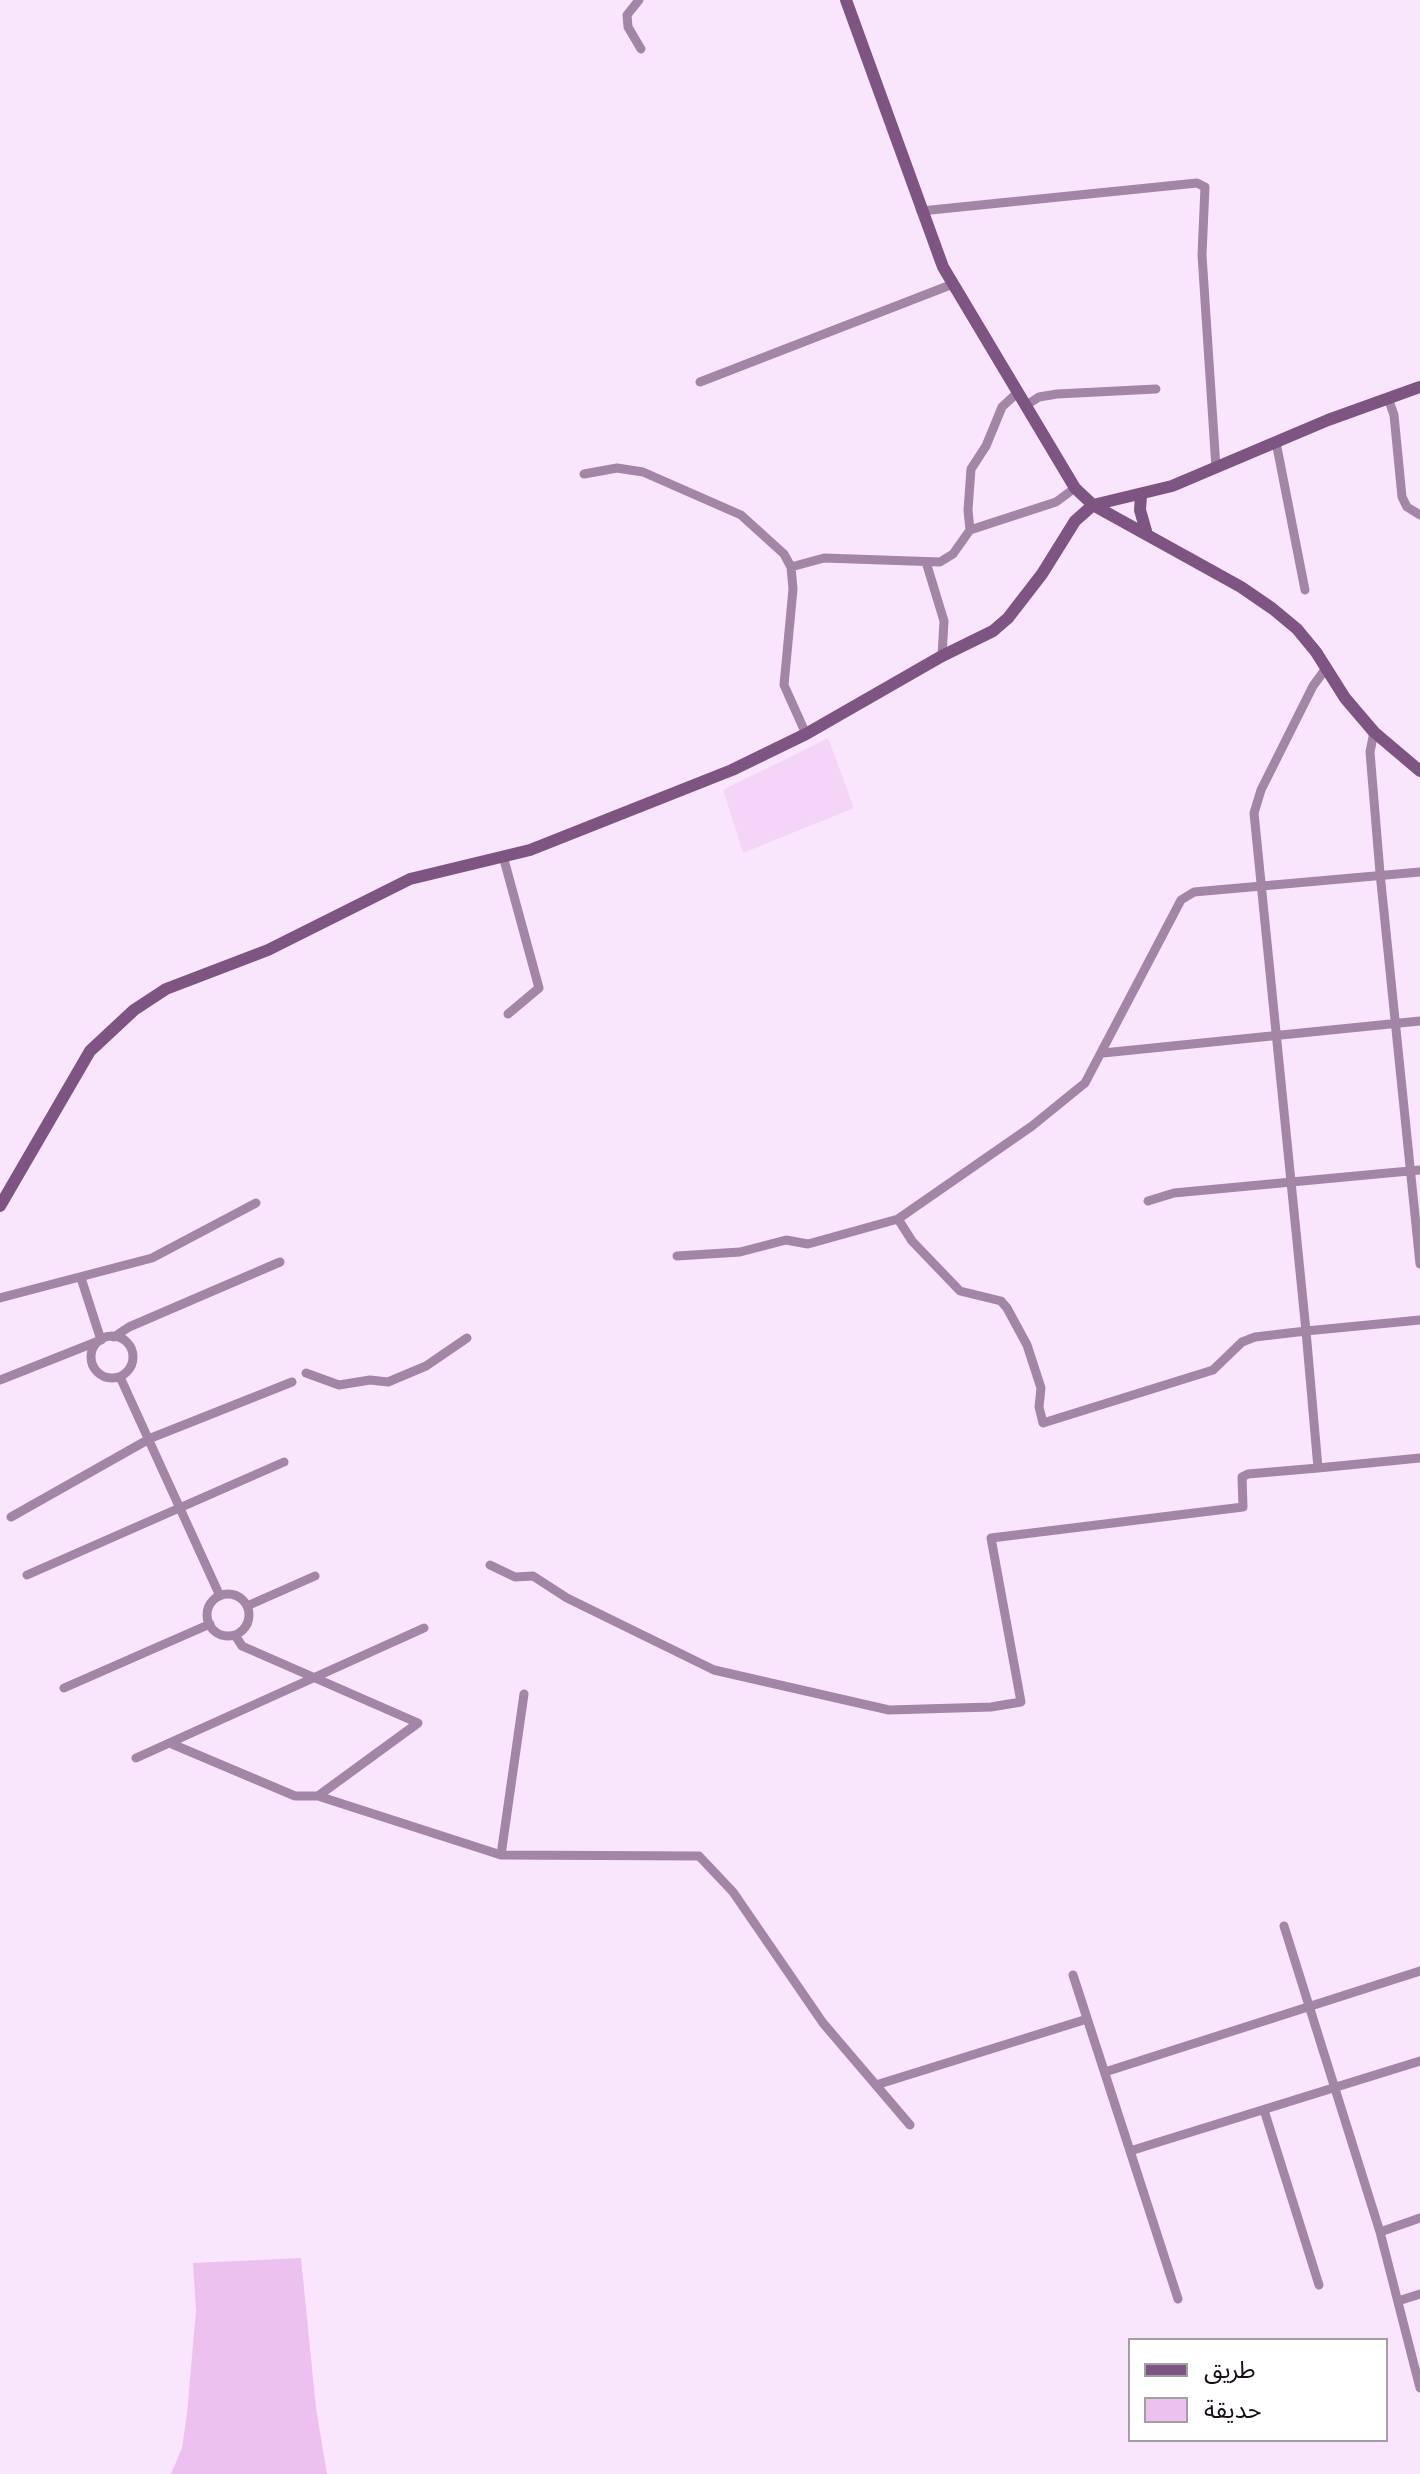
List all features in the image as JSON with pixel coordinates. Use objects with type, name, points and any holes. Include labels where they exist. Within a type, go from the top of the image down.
[{"type":"street","points":[[639,0],[627,15],[628,27],[641,49]]},
{"type":"street","points":[[846,0],[921,211],[953,284],[1075,488],[1093,505],[1146,531],[1273,609],[1297,629],[1327,667],[1345,698],[1374,732],[1420,771]]},
{"type":"street","points":[[921,211],[1197,183],[1205,187],[1202,255],[1216,468]]},
{"type":"street","points":[[700,382],[953,284]]},
{"type":"street","points":[[0,1206],[90,1051],[134,1010],[166,989],[268,950],[410,879],[530,850],[732,770],[806,734],[942,656],[993,631],[1008,618],[1042,574],[1075,521],[1093,505],[1141,495],[1216,468],[1420,387]]},
{"type":"street","points":[[1025,406],[1039,397],[1057,394],[1156,389]]},
{"type":"street","points":[[970,530],[971,469],[986,446],[1002,407],[1017,393]]},
{"type":"street","points":[[1388,398],[1394,415],[1402,497],[1407,507],[1420,515]]},
{"type":"street","points":[[1276,442],[1305,590]]},
{"type":"street","points":[[584,474],[617,468],[643,472],[741,515],[767,535],[791,567],[793,615],[784,685],[806,734]]},
{"type":"street","points":[[791,567],[824,558],[940,562],[953,554],[970,530],[1056,502],[1075,488]]},
{"type":"street","points":[[1141,495],[1140,510],[1146,531]]},
{"type":"street","points":[[926,562],[943,613],[942,656]]},
{"type":"street","points":[[1318,1468],[1254,813],[1313,686],[1327,667]]},
{"type":"street","points":[[1374,732],[1370,752],[1393,1024],[1416,1170],[1420,1264]]},
{"type":"street","points":[[503,856],[539,988],[508,1014]]},
{"type":"street","points":[[677,1256],[740,1252],[786,1240],[808,1244],[898,1219],[1032,1126],[1085,1083],[1181,900],[1194,892],[1380,873],[1420,872]]},
{"type":"street","points":[[1103,1053],[1420,1021]]},
{"type":"street","points":[[1148,1201],[1174,1193],[1416,1170]]},
{"type":"street","points":[[0,1298],[152,1258],[256,1203]]},
{"type":"street","points":[[898,1219],[912,1241],[960,1291],[1001,1301],[1007,1308],[1027,1345],[1041,1388],[1039,1407],[1043,1423],[1213,1370],[1242,1342],[1255,1337],[1420,1320]]},
{"type":"street","points":[[0,1380],[114,1337],[129,1327],[280,1262]]},
{"type":"street","points":[[81,1278],[101,1340],[92,1357],[96,1370],[106,1377],[120,1377],[130,1369],[133,1355],[127,1343],[114,1337]]},
{"type":"street","points":[[306,1373],[339,1385],[370,1380],[388,1382],[426,1366],[467,1338]]},
{"type":"street","points":[[120,1377],[151,1438],[220,1596]]},
{"type":"street","points":[[11,1517],[151,1438],[292,1382]]},
{"type":"street","points":[[490,1565],[515,1577],[533,1576],[567,1598],[714,1670],[889,1710],[991,1707],[1021,1702],[991,1538],[1243,1507],[1242,1477],[1248,1474],[1420,1458]]},
{"type":"street","points":[[27,1575],[284,1462]]},
{"type":"street","points":[[247,1606],[315,1576]]},
{"type":"street","points":[[220,1596],[237,1596],[247,1606],[246,1626],[235,1635],[222,1635],[210,1624],[208,1608],[220,1596]]},
{"type":"street","points":[[64,1688],[210,1624]]},
{"type":"street","points":[[136,1758],[317,1679],[424,1628]]},
{"type":"street","points":[[235,1635],[242,1646],[418,1723],[318,1796]]},
{"type":"street","points":[[501,1855],[524,1694]]},
{"type":"street","points":[[172,1744],[295,1796],[318,1796],[501,1855],[699,1856],[733,1892],[823,2023],[910,2125]]},
{"type":"street","points":[[1284,1926],[1380,2232],[1419,2377]]},
{"type":"street","points":[[1105,2072],[1420,1971]]},
{"type":"street","points":[[1073,1975],[1178,2299]]},
{"type":"street","points":[[876,2085],[1087,2019]]},
{"type":"street","points":[[1130,2151],[1420,2061]]},
{"type":"street","points":[[1264,2110],[1319,2285]]},
{"type":"street","points":[[1380,2232],[1420,2218]]},
{"type":"street","points":[[1398,2301],[1420,2294]]},
{"type":"shaded area","points":[[828,738],[854,808],[743,853],[723,790]]},
{"type":"green space","points":[[301,2258],[316,2408],[327,2474],[171,2474],[182,2448],[187,2413],[196,2311],[193,2263]]}]
